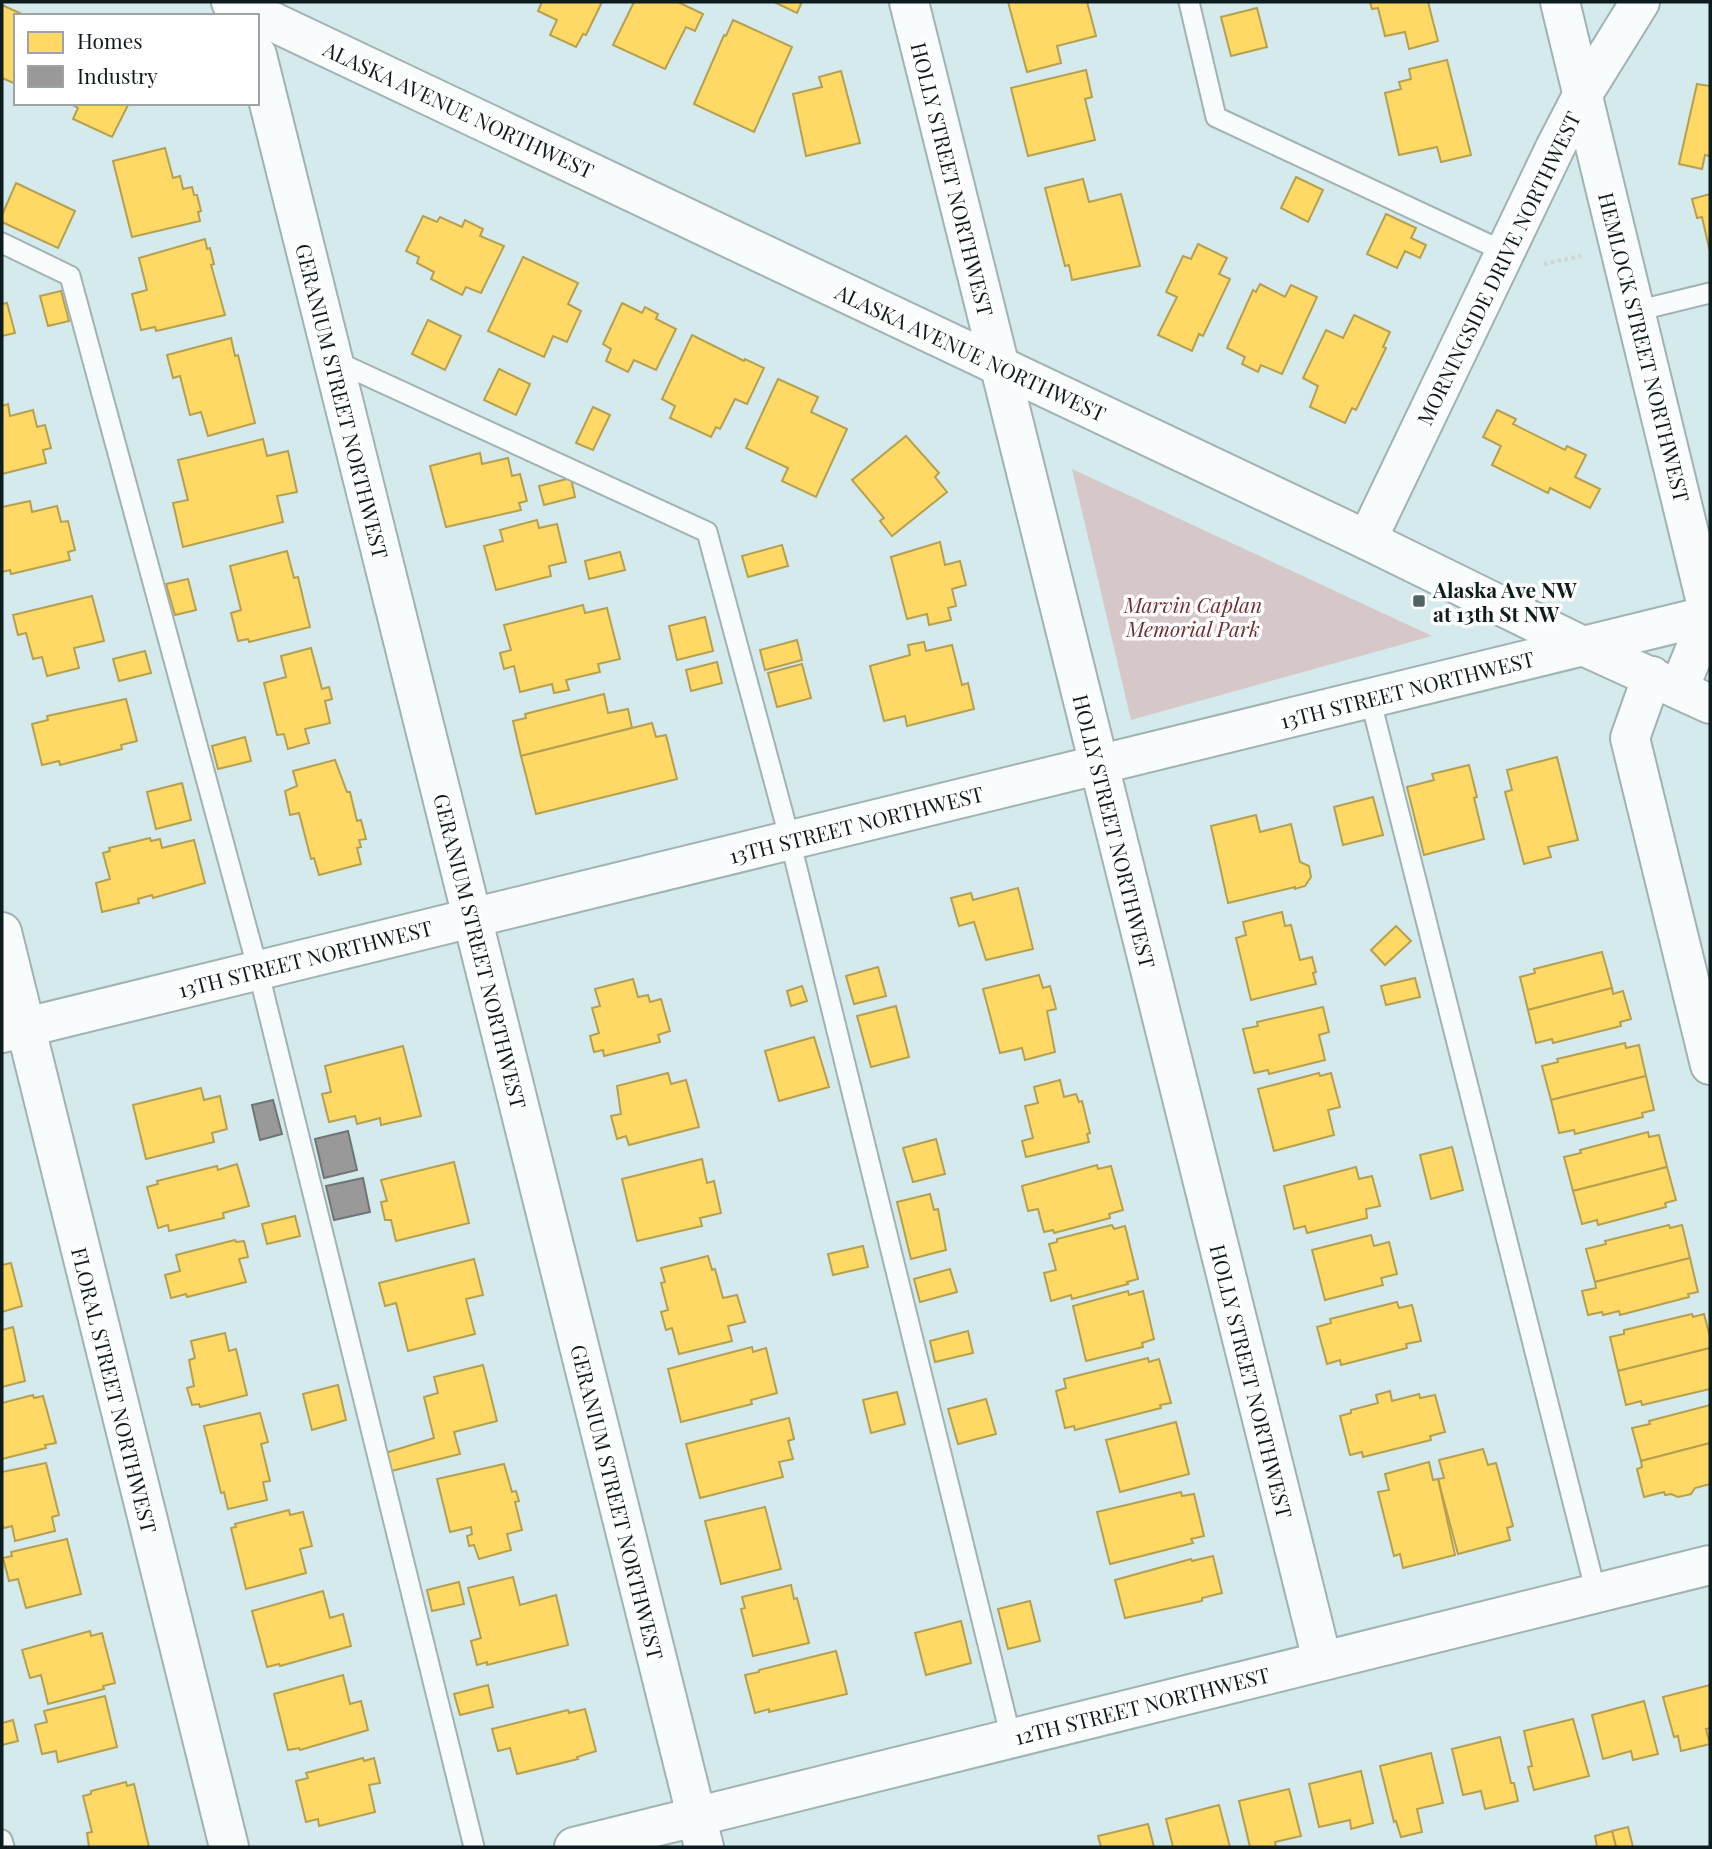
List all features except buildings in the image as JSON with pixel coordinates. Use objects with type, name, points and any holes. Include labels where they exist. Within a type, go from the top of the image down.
[{"type":"street","name":"HOLLY STREET NORTHWEST","points":[[909,2],[1322,1660]]},
{"type":"street","name":"HEMLOCK STREET NORTHWEST","points":[[1560,2],[1710,615]]},
{"type":"street","name":"MORNINGSIDE DRIVE NORTHWEST","points":[[1367,540],[1583,94],[1640,2]]},
{"type":"street","name":"ALASKA AVENUE NORTHWEST","points":[[259,15],[1680,690]]},
{"type":"street","name":"GERANIUM STREET NORTHWEST","points":[[259,63],[700,1832]]},
{"type":"street","name":"13TH STREET NORTHWEST","points":[[13,1030],[1710,615]]},
{"type":"street","points":[[1707,1043],[1630,738],[1680,690],[1710,615]]},
{"type":"street","name":"FLORAL STREET NORTHWEST","points":[[2,932],[13,1030],[229,1847]]},
{"type":"street","name":"12TH STREET NORTHWEST","points":[[574,1847],[700,1832],[1011,1738],[1710,1565]]},
{"type":"lane","points":[[1189,2],[1216,117],[1505,252]]},
{"type":"lane","points":[[2,243],[70,276],[258,970],[474,1847]]},
{"type":"lane","points":[[1636,310],[1710,293]]},
{"type":"lane","points":[[333,360],[707,531],[790,840],[1011,1738]]},
{"type":"lane","points":[[1370,698],[1595,1593]]},
{"type":"lane","points":[[2,1840],[4,1847]]},
{"type":"path","points":[[1544,264],[1584,256]]},
{"type":"green space","name":"Marvin Caplan Memorial Park","points":[[1072,469],[1432,636],[1131,720]]},
{"type":"place","name":"Alaska Ave NW at 13th St NW","points":[[1419,601]]}]
